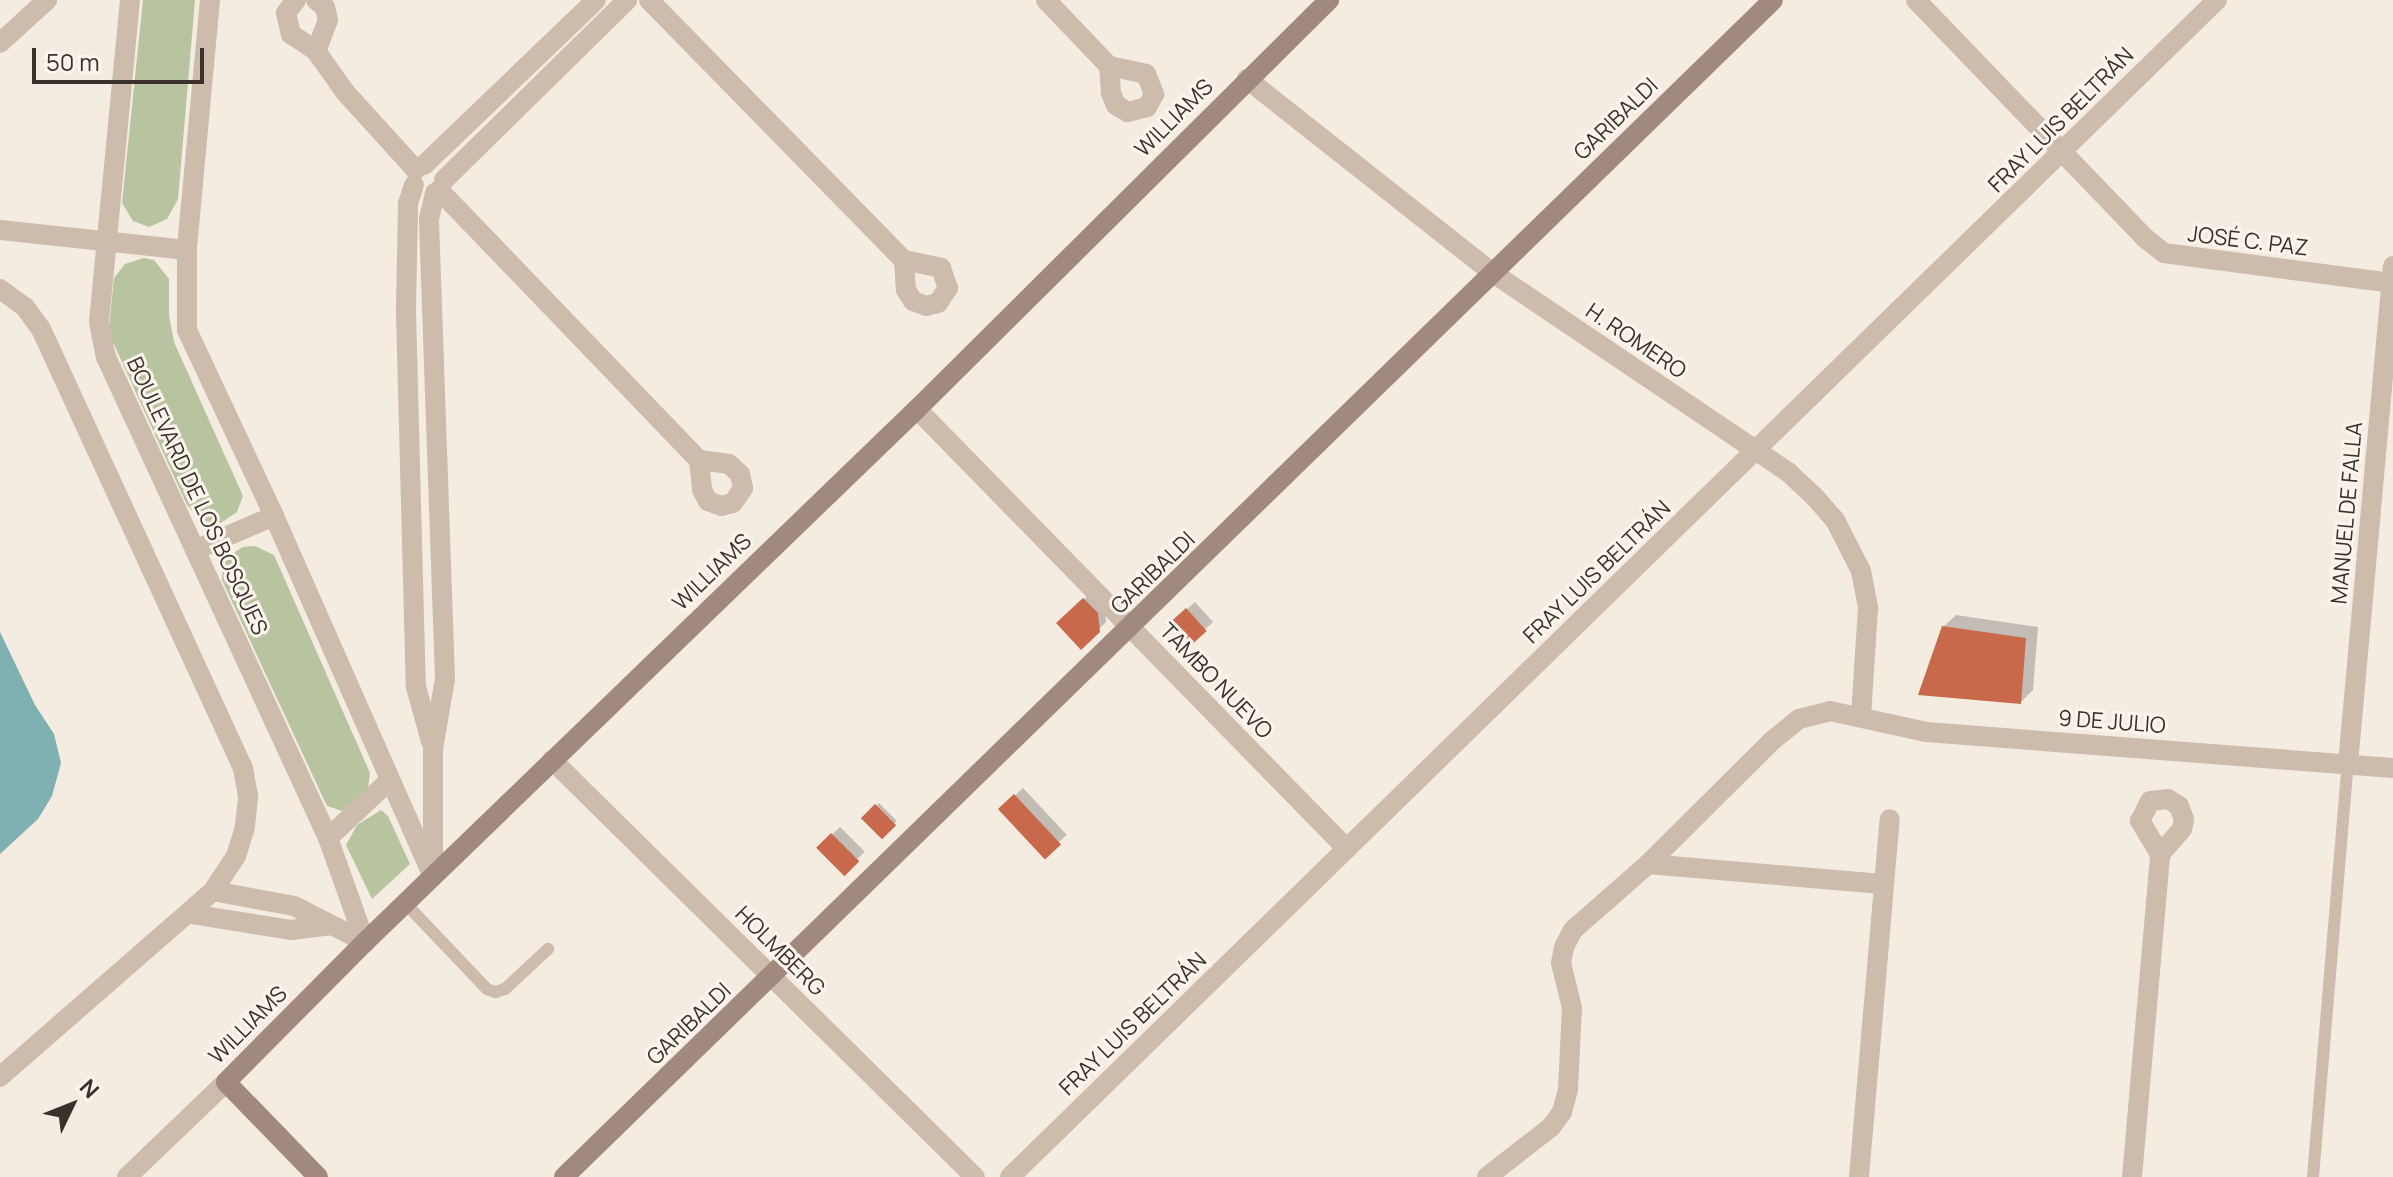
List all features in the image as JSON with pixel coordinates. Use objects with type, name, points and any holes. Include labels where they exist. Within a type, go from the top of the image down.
[{"type":"street","points":[[0,43],[47,0]]},
{"type":"street","name":"BOULEVARD DE LOS BOSQUES","points":[[130,0],[99,322],[106,357],[328,838],[365,942]]},
{"type":"street","points":[[210,0],[187,250],[187,330],[274,516],[433,876]]},
{"type":"street","points":[[296,0],[286,13],[287,28],[316,51],[345,92],[418,173]]},
{"type":"street","points":[[316,0],[325,7],[328,20],[316,51]]},
{"type":"street","points":[[433,749],[416,687],[406,313],[408,204],[418,173],[596,0]]},
{"type":"street","points":[[439,188],[627,0]]},
{"type":"street","points":[[649,0],[904,260]]},
{"type":"street","points":[[1046,0],[1109,66]]},
{"type":"street","name":"WILLIAMS","points":[[127,1177],[552,760],[917,409],[1329,0]]},
{"type":"street","name":"GARIBALDI","points":[[564,1177],[1131,629],[1773,0]]},
{"type":"street","name":"JOSÉ C. PAZ","points":[[1916,0],[2062,153],[2164,253],[2393,277]]},
{"type":"street","name":"FRAY LUIS BELTRÁN","points":[[1010,1177],[2217,0]]},
{"type":"street","name":"H. ROMERO","points":[[1247,79],[1493,273],[1789,473],[1814,496],[1835,520],[1861,571],[1868,608],[1861,716]]},
{"type":"street","points":[[418,173],[438,167],[439,188],[429,219],[445,679],[433,749],[433,876]]},
{"type":"street","points":[[439,188],[699,460]]},
{"type":"street","points":[[0,230],[187,250]]},
{"type":"street","name":"MANUEL DE FALLA","points":[[2348,764],[2393,277]]},
{"type":"street","points":[[0,289],[25,307],[41,329],[243,768],[248,797],[245,827],[236,856],[213,891],[191,914],[0,1077]]},
{"type":"street","name":"TAMBO NUEVO","points":[[917,409],[1347,849]]},
{"type":"street","points":[[195,550],[274,516]]},
{"type":"street","name":"9 DE JULIO","points":[[1648,864],[1787,727],[1830,711],[1926,732],[2393,768]]},
{"type":"street","name":"HOLMBERG","points":[[552,760],[975,1177]]},
{"type":"street","points":[[328,838],[390,780]]},
{"type":"street","points":[[1859,1177],[1890,819]]},
{"type":"street","points":[[2132,1177],[2160,854]]},
{"type":"street","points":[[1487,1177],[1551,1127],[1562,1112],[1568,1089],[1572,1008],[1561,963],[1564,947],[1573,930],[1648,864],[1882,884]]},
{"type":"street","points":[[213,891],[294,906],[365,942]]},
{"type":"street","points":[[191,914],[291,930],[330,925]]},
{"type":"street","points":[[0,1058],[26,1053]]},
{"type":"street","points":[[226,1082],[318,1177]]},
{"type":"lane","points":[[2313,1177],[2348,764]]},
{"type":"lane","points":[[405,903],[487,989],[495,992],[505,989],[548,949]]},
{"type":"green space","points":[[143,0],[195,0],[178,199],[167,219],[149,227],[133,221],[122,203]]},
{"type":"green space","points":[[144,258],[154,260],[169,279],[169,315],[174,342],[243,496],[237,512],[219,524],[201,520],[187,505],[112,340],[109,329],[114,278],[125,264]]},
{"type":"green space","points":[[255,546],[274,555],[370,773],[368,788],[342,811],[327,806],[222,580],[223,565],[230,555],[243,547]]},
{"type":"green space","points":[[381,810],[388,816],[410,864],[372,899],[346,845],[357,825]]},
{"type":"water","points":[[0,632],[35,705],[54,734],[61,763],[52,796],[38,819],[0,854]]},
{"type":"building","points":[[1083,598],[1098,613],[1100,632],[1081,650],[1056,623]]},
{"type":"building","points":[[1186,608],[1207,631],[1192,644],[1171,621]]},
{"type":"building","points":[[1942,626],[2026,638],[2021,704],[1918,695]]},
{"type":"building","points":[[1014,794],[1061,844],[1045,859],[998,809]]},
{"type":"building","points":[[875,804],[896,825],[882,839],[861,818]]},
{"type":"building","points":[[831,833],[859,861],[844,876],[816,848]]}]
